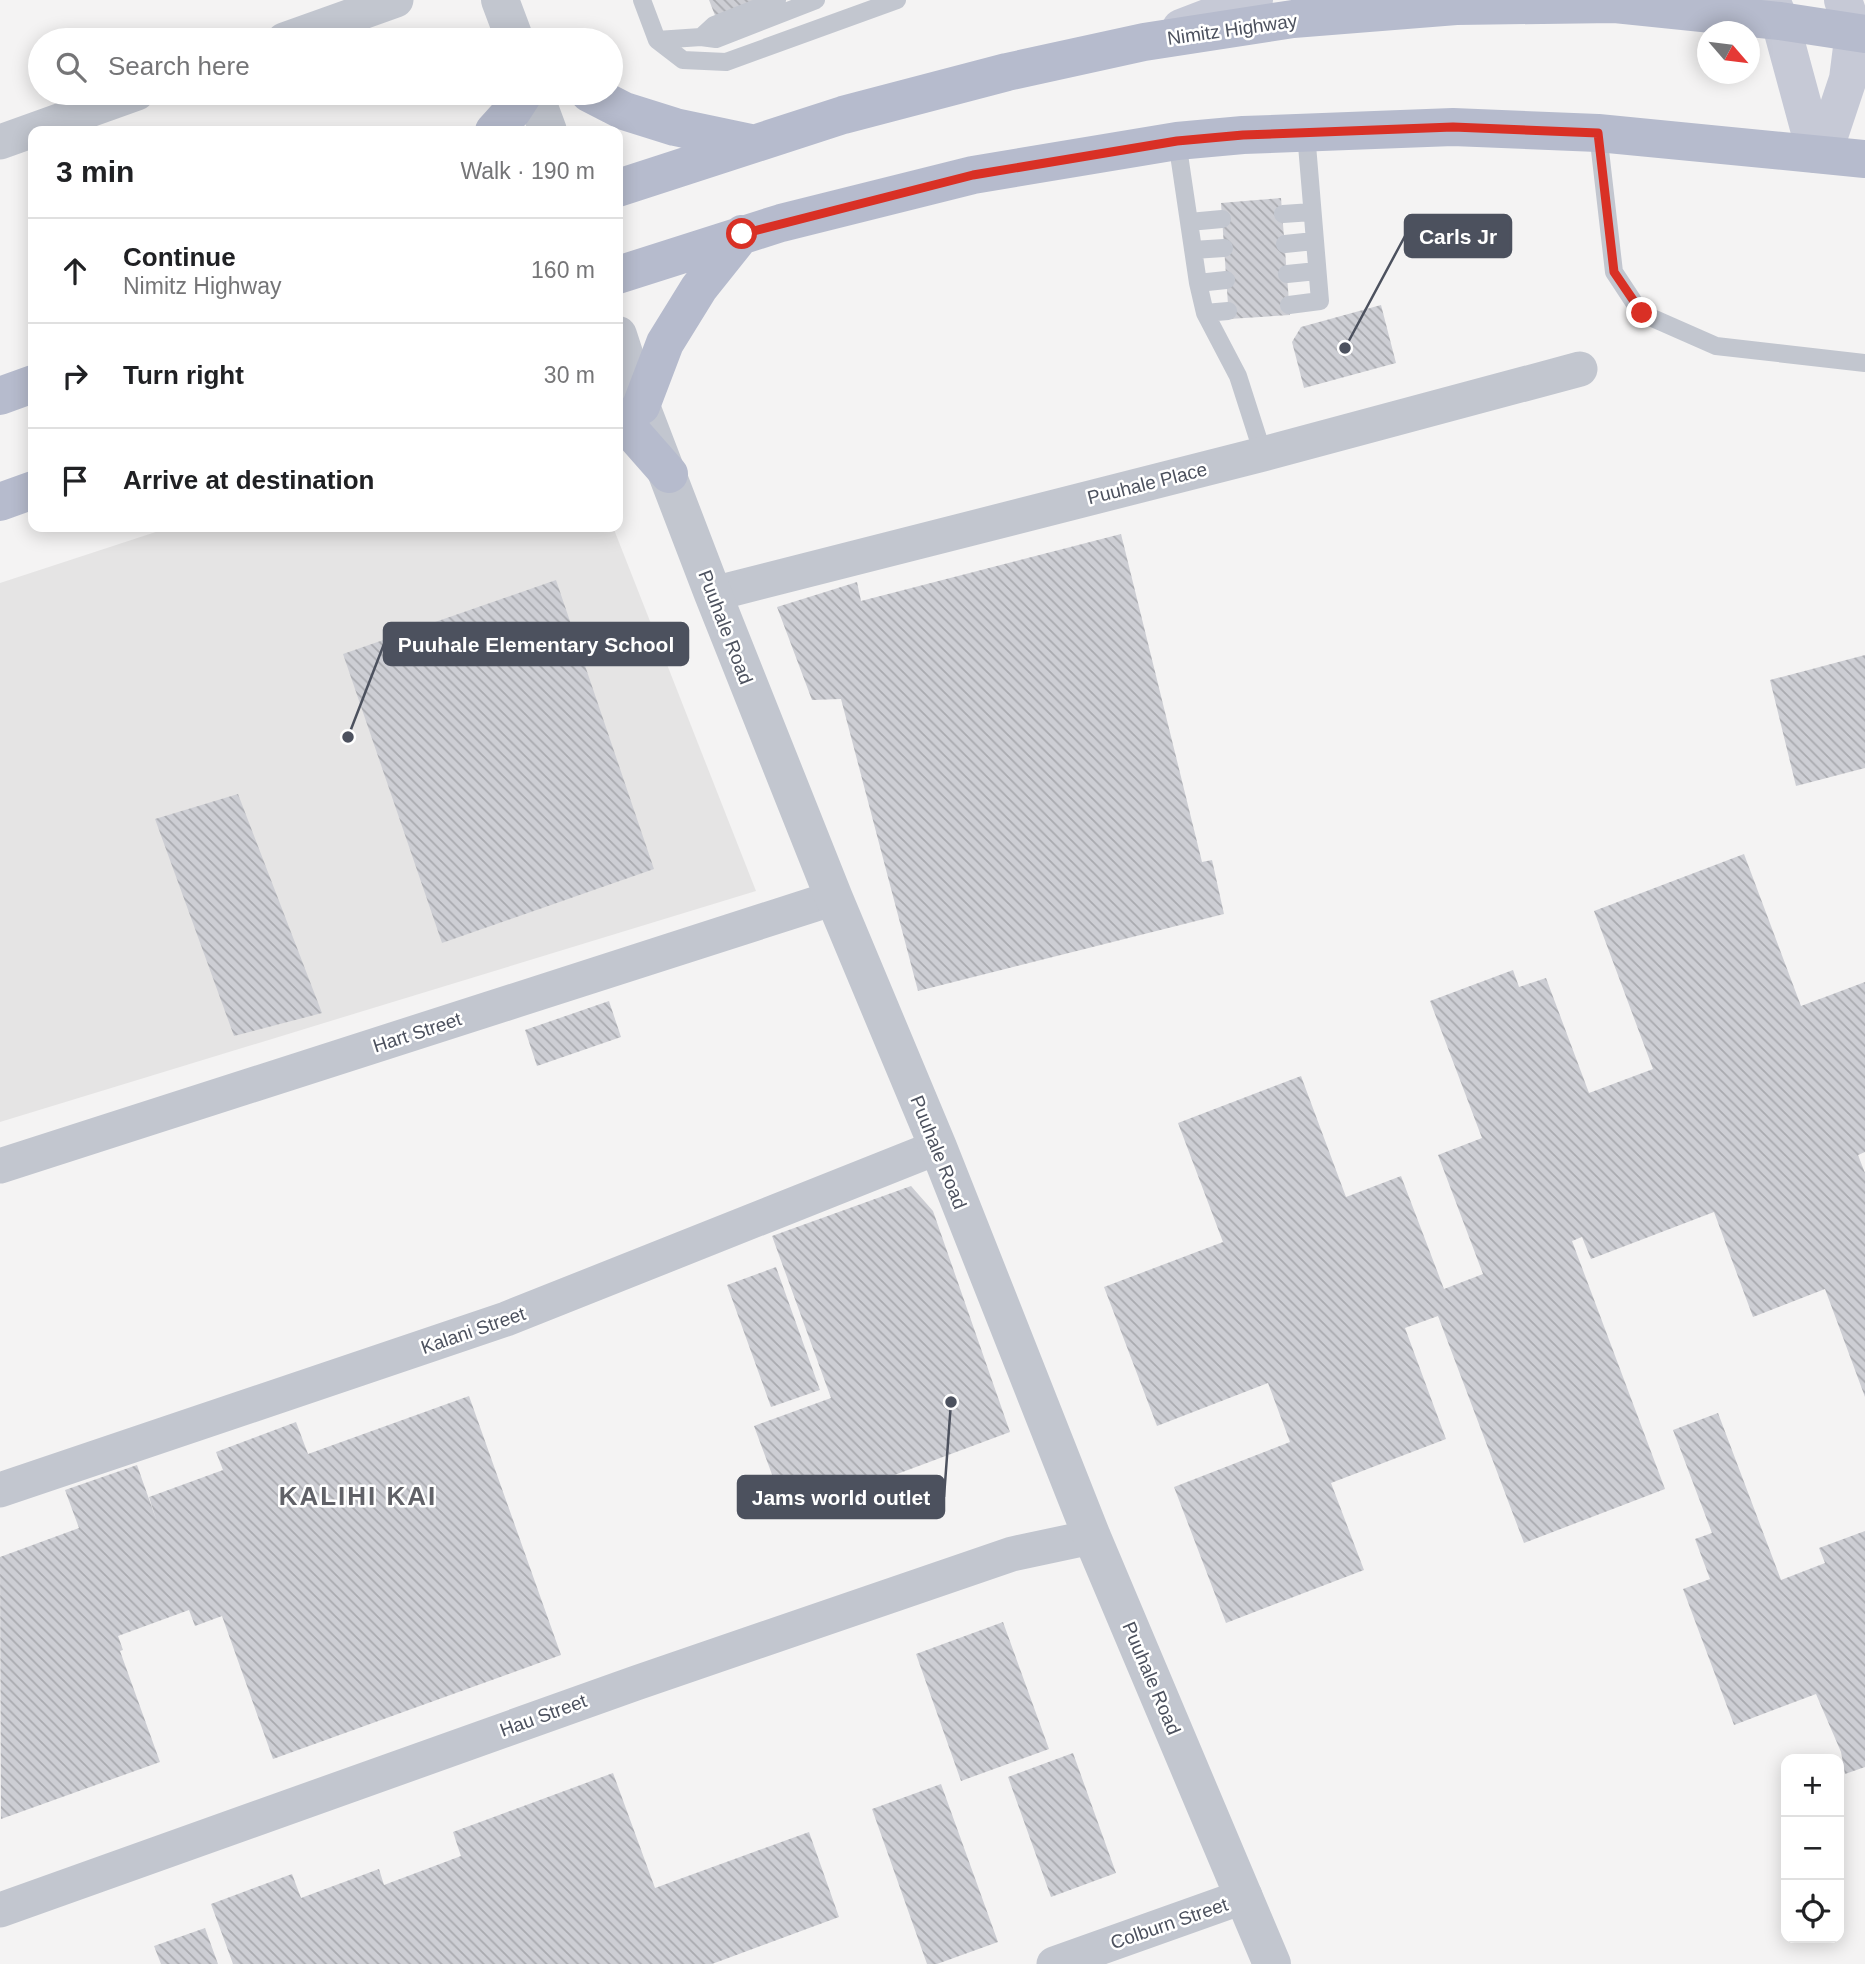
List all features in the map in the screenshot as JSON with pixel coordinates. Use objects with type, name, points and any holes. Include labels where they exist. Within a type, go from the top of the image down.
[{"type":"main road","points":[[1144,42],[1254,0]]},
{"type":"main road","name":"Nimitz Highway","points":[[623,186],[843,115],[995,75],[1144,42],[1293,19],[1456,6],[1615,4],[1776,11],[1854,22]]},
{"type":"main road","points":[[1776,11],[1816,154]]},
{"type":"main road","points":[[1816,154],[1830,133],[1849,79],[1854,22]]},
{"type":"main road","points":[[499,126],[516,105]]},
{"type":"main road","points":[[612,105],[675,127],[753,144]]},
{"type":"main road","points":[[623,273],[742,234],[973,175],[1177,141],[1453,127],[1598,133],[1865,159]]},
{"type":"main road","points":[[630,411],[664,343],[699,288],[742,234]]},
{"type":"main road","points":[[0,396],[28,386]]},
{"type":"main road","points":[[0,502],[28,492]]},
{"type":"street","points":[[318,28],[396,0]]},
{"type":"street","points":[[500,0],[510,28]]},
{"type":"street","points":[[45,126],[103,105]]},
{"type":"street","points":[[538,105],[546,126]]},
{"type":"street","points":[[0,142],[28,132]]},
{"type":"street","name":"Puuhale Road","points":[[623,367],[630,411],[669,474],[713,594],[834,898],[938,1147],[1091,1537],[1272,1964]]},
{"type":"street","name":"Puuhale Place","points":[[713,594],[1263,454],[1580,369]]},
{"type":"street","name":"Hart Street","points":[[0,1166],[834,898]]},
{"type":"street","name":"Kalani Street","points":[[0,1490],[506,1319],[938,1147]]},
{"type":"street","name":"Hau Street","points":[[0,1910],[622,1687],[1012,1554],[1091,1537]]},
{"type":"street","name":"Colburn Street","points":[[1054,1964],[1245,1896]]},
{"type":"lane","points":[[642,0],[657,40],[683,60],[726,62],[897,0]]},
{"type":"lane","points":[[701,37],[714,25],[777,0]]},
{"type":"lane","points":[[657,40],[701,37],[716,39],[816,0]]},
{"type":"lane","points":[[1289,304],[1320,301],[1306,133]]},
{"type":"lane","points":[[1598,133],[1614,272],[1642,313],[1716,346],[1865,363]]},
{"type":"lane","points":[[1177,141],[1198,283],[1206,313],[1238,376],[1263,454]]},
{"type":"lane","points":[[1283,214],[1312,212]]},
{"type":"lane","points":[[1189,222],[1222,219]]},
{"type":"lane","points":[[1285,244],[1314,241]]},
{"type":"lane","points":[[1193,250],[1224,248]]},
{"type":"lane","points":[[1287,274],[1317,271]]},
{"type":"lane","points":[[1198,283],[1226,280]]},
{"type":"lane","points":[[1206,313],[1228,311]]},
{"type":"shaded area","points":[[156,532],[615,532],[756,891],[0,1122],[0,583]]},
{"type":"building","points":[[709,0],[760,0],[716,18]]},
{"type":"building","points":[[1281,198],[1290,315],[1229,319],[1221,203]]},
{"type":"building","points":[[1381,305],[1396,363],[1304,388],[1292,342],[1301,327]]},
{"type":"building","points":[[1121,534],[1202,862],[1212,860],[1224,914],[918,991],[841,699],[812,700],[777,607],[857,582],[861,601]]},
{"type":"building","points":[[556,580],[654,869],[442,943],[343,654]]},
{"type":"building","points":[[1865,655],[1865,768],[1796,786],[1770,680]]},
{"type":"building","points":[[238,794],[322,1013],[234,1036],[155,819]]},
{"type":"building","points":[[1744,854],[1801,1006],[1865,982],[1865,1152],[1858,1155],[1865,1173],[1865,1397],[1825,1289],[1753,1317],[1714,1212],[1591,1259],[1582,1237],[1572,1241],[1665,1489],[1524,1543],[1438,1316],[1405,1328],[1446,1439],[1331,1483],[1364,1570],[1226,1623],[1174,1487],[1290,1442],[1268,1383],[1157,1426],[1104,1287],[1223,1242],[1178,1123],[1301,1076],[1346,1197],[1401,1176],[1444,1289],[1483,1274],[1438,1155],[1482,1138],[1430,1001],[1513,970],[1519,987],[1546,978],[1589,1093],[1653,1069],[1594,911]]},
{"type":"building","points":[[609,1001],[621,1037],[537,1066],[525,1030]]},
{"type":"building","points":[[911,1186],[933,1211],[1010,1432],[787,1515],[754,1426],[831,1398],[772,1236]]},
{"type":"building","points":[[776,1267],[820,1390],[771,1407],[727,1285]]},
{"type":"building","points":[[469,1396],[561,1655],[273,1759],[222,1616],[195,1626],[189,1610],[118,1636],[123,1650],[120,1651],[160,1762],[1,1819],[0,1557],[79,1528],[65,1490],[137,1465],[156,1519],[149,1497],[223,1470],[216,1452],[296,1422],[308,1454]]},
{"type":"building","points":[[1718,1413],[1781,1580],[1825,1563],[1819,1548],[1865,1531],[1865,1767],[1845,1774],[1844,1754],[1841,1754],[1816,1694],[1734,1725],[1683,1589],[1710,1579],[1695,1539],[1712,1533],[1673,1430]]},
{"type":"building","points":[[1003,1622],[1049,1749],[961,1781],[916,1654]]},
{"type":"building","points":[[1073,1753],[1116,1873],[1051,1897],[1008,1777]]},
{"type":"building","points":[[613,1773],[655,1888],[809,1832],[839,1917],[712,1964],[233,1964],[211,1904],[292,1874],[301,1898],[379,1869],[384,1885],[461,1856],[453,1832]]},
{"type":"building","points":[[941,1784],[998,1942],[937,1964],[927,1964],[872,1809]]},
{"type":"building","points":[[205,1928],[218,1964],[161,1964],[154,1946]]},
{"type":"place","name":"Carls Jr","points":[[1345,348]]},
{"type":"place","name":"Puuhale Elementary School","points":[[348,737]]},
{"type":"place","name":"Jams world outlet","points":[[951,1402]]},
{"type":"district","name":"KALIHI KAI","points":[[358,1496]]},
{"type":"route","points":[[742,234],[973,175],[1177,141],[1243,135],[1453,127],[1598,133],[1614,272],[1642,313]]}]
